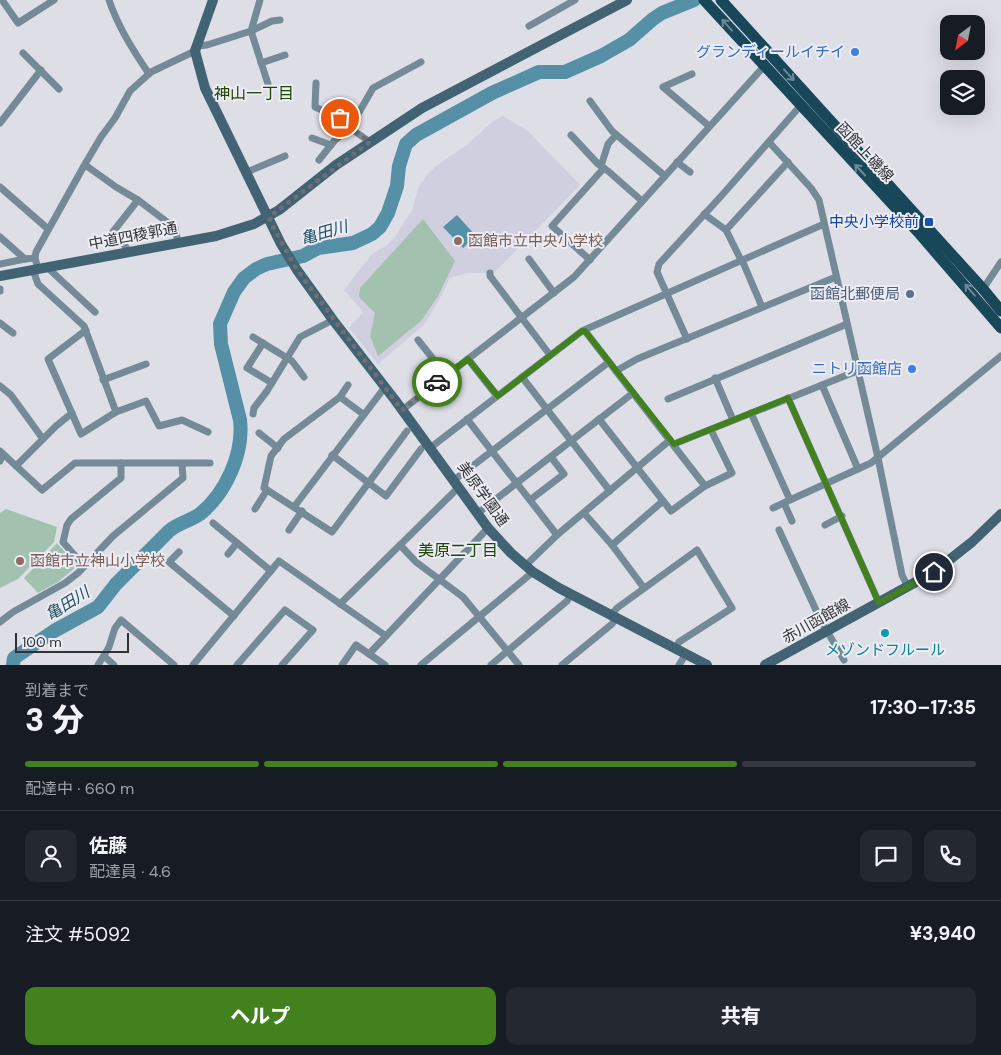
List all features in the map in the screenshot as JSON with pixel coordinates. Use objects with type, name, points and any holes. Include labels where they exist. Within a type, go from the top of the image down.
[{"type":"main road","name":"函館上磯線","points":[[721,0],[801,105],[918,232],[1001,328]]},
{"type":"main road","name":"函館上磯線","points":[[707,3],[769,61],[983,289],[1001,311]]},
{"type":"street","points":[[2,0],[18,23],[51,1]]},
{"type":"street","points":[[109,0],[114,16],[148,74]]},
{"type":"street","points":[[196,48],[213,0]]},
{"type":"street","points":[[260,0],[251,31],[268,84]]},
{"type":"street","points":[[529,26],[575,0]]},
{"type":"street","name":"中道四稜郭通","points":[[0,276],[240,230],[269,217],[370,142],[445,96],[627,0]]},
{"type":"street","points":[[116,412],[84,326],[38,284],[35,270],[36,252],[97,144],[115,118],[130,91],[148,74],[196,48],[251,31],[272,21],[280,20]]},
{"type":"street","name":"美原学園通","points":[[196,48],[205,88],[282,244],[297,270],[402,410],[426,448],[456,484],[488,528],[510,553],[529,569],[572,594],[707,665]]},
{"type":"street","points":[[22,53],[59,89]]},
{"type":"street","points":[[261,63],[285,55]]},
{"type":"street","points":[[402,410],[574,277],[769,61]]},
{"type":"street","points":[[318,160],[351,125],[373,88],[421,62]]},
{"type":"street","points":[[0,123],[41,70]]},
{"type":"street","points":[[692,74],[662,86],[709,126]]},
{"type":"street","points":[[316,83],[315,108],[351,125],[370,142]]},
{"type":"street","points":[[590,101],[616,135],[665,176]]},
{"type":"street","points":[[687,339],[658,272],[659,264],[801,105]]},
{"type":"street","points":[[571,135],[598,164],[642,201]]},
{"type":"street","points":[[590,260],[552,226],[602,167],[608,144],[616,135]]},
{"type":"street","points":[[312,138],[331,145]]},
{"type":"street","points":[[769,142],[811,188],[819,200],[878,458],[902,575],[908,587]]},
{"type":"street","points":[[246,172],[285,156]]},
{"type":"street","points":[[677,162],[690,172]]},
{"type":"street","points":[[726,230],[788,162]]},
{"type":"street","points":[[88,167],[138,200],[175,228],[178,243]]},
{"type":"street","points":[[0,189],[48,229]]},
{"type":"street","points":[[129,252],[123,243],[112,234],[138,200]]},
{"type":"street","points":[[704,214],[726,230],[742,260],[762,308]]},
{"type":"street","points":[[332,455],[386,496],[426,448],[468,419],[582,331],[824,224]]},
{"type":"street","points":[[0,237],[25,259]]},
{"type":"street","points":[[0,264],[35,258]]},
{"type":"street","points":[[529,259],[554,293]]},
{"type":"street","points":[[983,289],[1001,262]]},
{"type":"street","points":[[48,268],[95,312]]},
{"type":"street","points":[[490,273],[490,276],[550,356]]},
{"type":"street","points":[[616,371],[637,359],[836,277]]},
{"type":"street","points":[[253,414],[254,408],[272,383],[300,337],[333,320]]},
{"type":"street","points":[[0,323],[13,333]]},
{"type":"street","points":[[668,399],[847,324]]},
{"type":"street","points":[[86,330],[48,359],[81,434],[116,412],[146,401],[159,426],[182,420],[208,432]]},
{"type":"street","points":[[585,331],[705,486]]},
{"type":"street","points":[[253,337],[292,361],[304,377]]},
{"type":"street","points":[[418,340],[446,376]]},
{"type":"street","points":[[263,343],[247,368],[272,383]]},
{"type":"street","points":[[773,508],[878,458],[1001,356]]},
{"type":"street","points":[[468,359],[498,396]]},
{"type":"street","points":[[340,604],[400,545],[456,484],[492,451],[608,362]]},
{"type":"street","points":[[104,380],[146,364]]},
{"type":"street","points":[[421,665],[478,617],[529,569],[557,535],[637,468],[672,442],[711,430],[858,371]]},
{"type":"street","points":[[522,377],[610,490]]},
{"type":"street","points":[[715,378],[733,420]]},
{"type":"street","points":[[348,385],[340,397],[284,439],[271,456],[264,488],[332,532],[408,431]]},
{"type":"street","points":[[822,385],[858,469]]},
{"type":"street","points":[[0,386],[11,395],[43,439]]},
{"type":"street","points":[[294,507],[385,387]]},
{"type":"street","points":[[478,513],[633,393]]},
{"type":"street","points":[[340,397],[363,414]]},
{"type":"street","points":[[788,398],[879,603]]},
{"type":"street","points":[[16,466],[56,426],[72,413]]},
{"type":"street","points":[[751,413],[787,501],[792,521]]},
{"type":"street","points":[[468,419],[557,535]]},
{"type":"street","points":[[599,419],[671,511],[705,486],[732,473],[711,430]]},
{"type":"street","points":[[258,433],[278,448]]},
{"type":"street","points":[[1,455],[42,490],[75,463],[210,463]]},
{"type":"street","points":[[530,500],[564,474],[551,456]]},
{"type":"street","points":[[84,566],[63,542],[67,525],[71,519],[121,478],[121,463]]},
{"type":"street","points":[[0,622],[13,612],[65,583],[113,536],[183,478],[182,464]]},
{"type":"street","points":[[255,509],[267,490]]},
{"type":"street","points":[[612,545],[663,501]]},
{"type":"street","points":[[289,530],[302,511]]},
{"type":"street","points":[[584,513],[612,545],[644,588]]},
{"type":"street","name":"赤川函館線","points":[[765,665],[780,662],[827,632],[947,563],[1001,514]]},
{"type":"street","points":[[825,525],[842,516]]},
{"type":"street","points":[[214,523],[271,572]]},
{"type":"street","points":[[369,654],[488,528]]},
{"type":"street","points":[[779,530],[820,621],[844,660]]},
{"type":"street","points":[[228,554],[237,543]]},
{"type":"street","points":[[400,545],[416,562],[463,597],[519,665]]},
{"type":"street","points":[[562,665],[612,624],[617,608],[696,550],[732,608],[679,642],[676,648]]},
{"type":"street","points":[[179,552],[169,562],[234,616]]},
{"type":"street","points":[[193,665],[279,561],[386,636]]},
{"type":"street","points":[[491,665],[567,602],[572,594]]},
{"type":"street","points":[[237,665],[285,610],[313,630],[282,665]]},
{"type":"street","points":[[98,665],[109,647],[115,628],[121,620],[174,665]]},
{"type":"street","points":[[342,665],[356,645],[385,665]]},
{"type":"street","points":[[680,665],[686,654]]},
{"type":"street","points":[[104,656],[114,665]]},
{"type":"shaded area","name":"函館市立中央小学校","points":[[503,116],[528,131],[580,185],[494,273],[467,273],[450,278],[424,325],[378,364],[349,328],[363,312],[344,290],[372,254],[387,245],[395,237],[412,210],[419,186],[427,175],[436,166],[468,144],[492,122]]},
{"type":"green space","points":[[423,219],[455,261],[438,296],[421,321],[378,356],[370,336],[375,313],[359,297],[360,288]]},
{"type":"green space","name":"函館市立神山小学校","points":[[6,509],[57,527],[54,542],[18,579],[0,588],[0,513]]},
{"type":"green space","points":[[57,543],[76,564],[76,567],[58,582],[38,593],[24,578]]},
{"type":"water","points":[[457,215],[476,236],[463,248],[443,227]]},
{"type":"waterway","name":"亀田川","points":[[13,665],[14,658],[54,631],[98,607],[116,584],[169,531],[200,514],[218,495],[225,484],[236,459],[239,446],[240,420],[221,344],[220,324],[234,292],[244,278],[267,264],[303,256],[318,248],[353,243],[372,234],[380,227],[388,213],[397,186],[399,166],[406,144],[416,135],[492,93],[539,72],[565,72],[601,56],[629,40],[662,13],[694,0]]},
{"type":"way so far","points":[[340,118],[352,123],[350,128],[370,142],[336,165],[269,217],[297,270],[402,410],[437,382]]},
{"type":"place","name":"グランディールイチイ","points":[[855,52]]},
{"type":"place","name":"中央小学校前","points":[[929,222]]},
{"type":"place","name":"函館市立中央小学校","points":[[458,241]]},
{"type":"place","name":"函館北郵便局","points":[[910,294]]},
{"type":"place","name":"ニトリ函館店","points":[[912,369]]},
{"type":"place","name":"函館市立神山小学校","points":[[20,561]]},
{"type":"place","name":"メゾンドフルール","points":[[885,633]]},
{"type":"district","name":"神山一丁目","points":[[254,93]]},
{"type":"district","name":"美原二丁目","points":[[458,550]]},
{"type":"route","points":[[437,382],[468,359],[498,396],[582,331],[585,331],[674,444],[788,398],[879,603],[934,572]]}]
